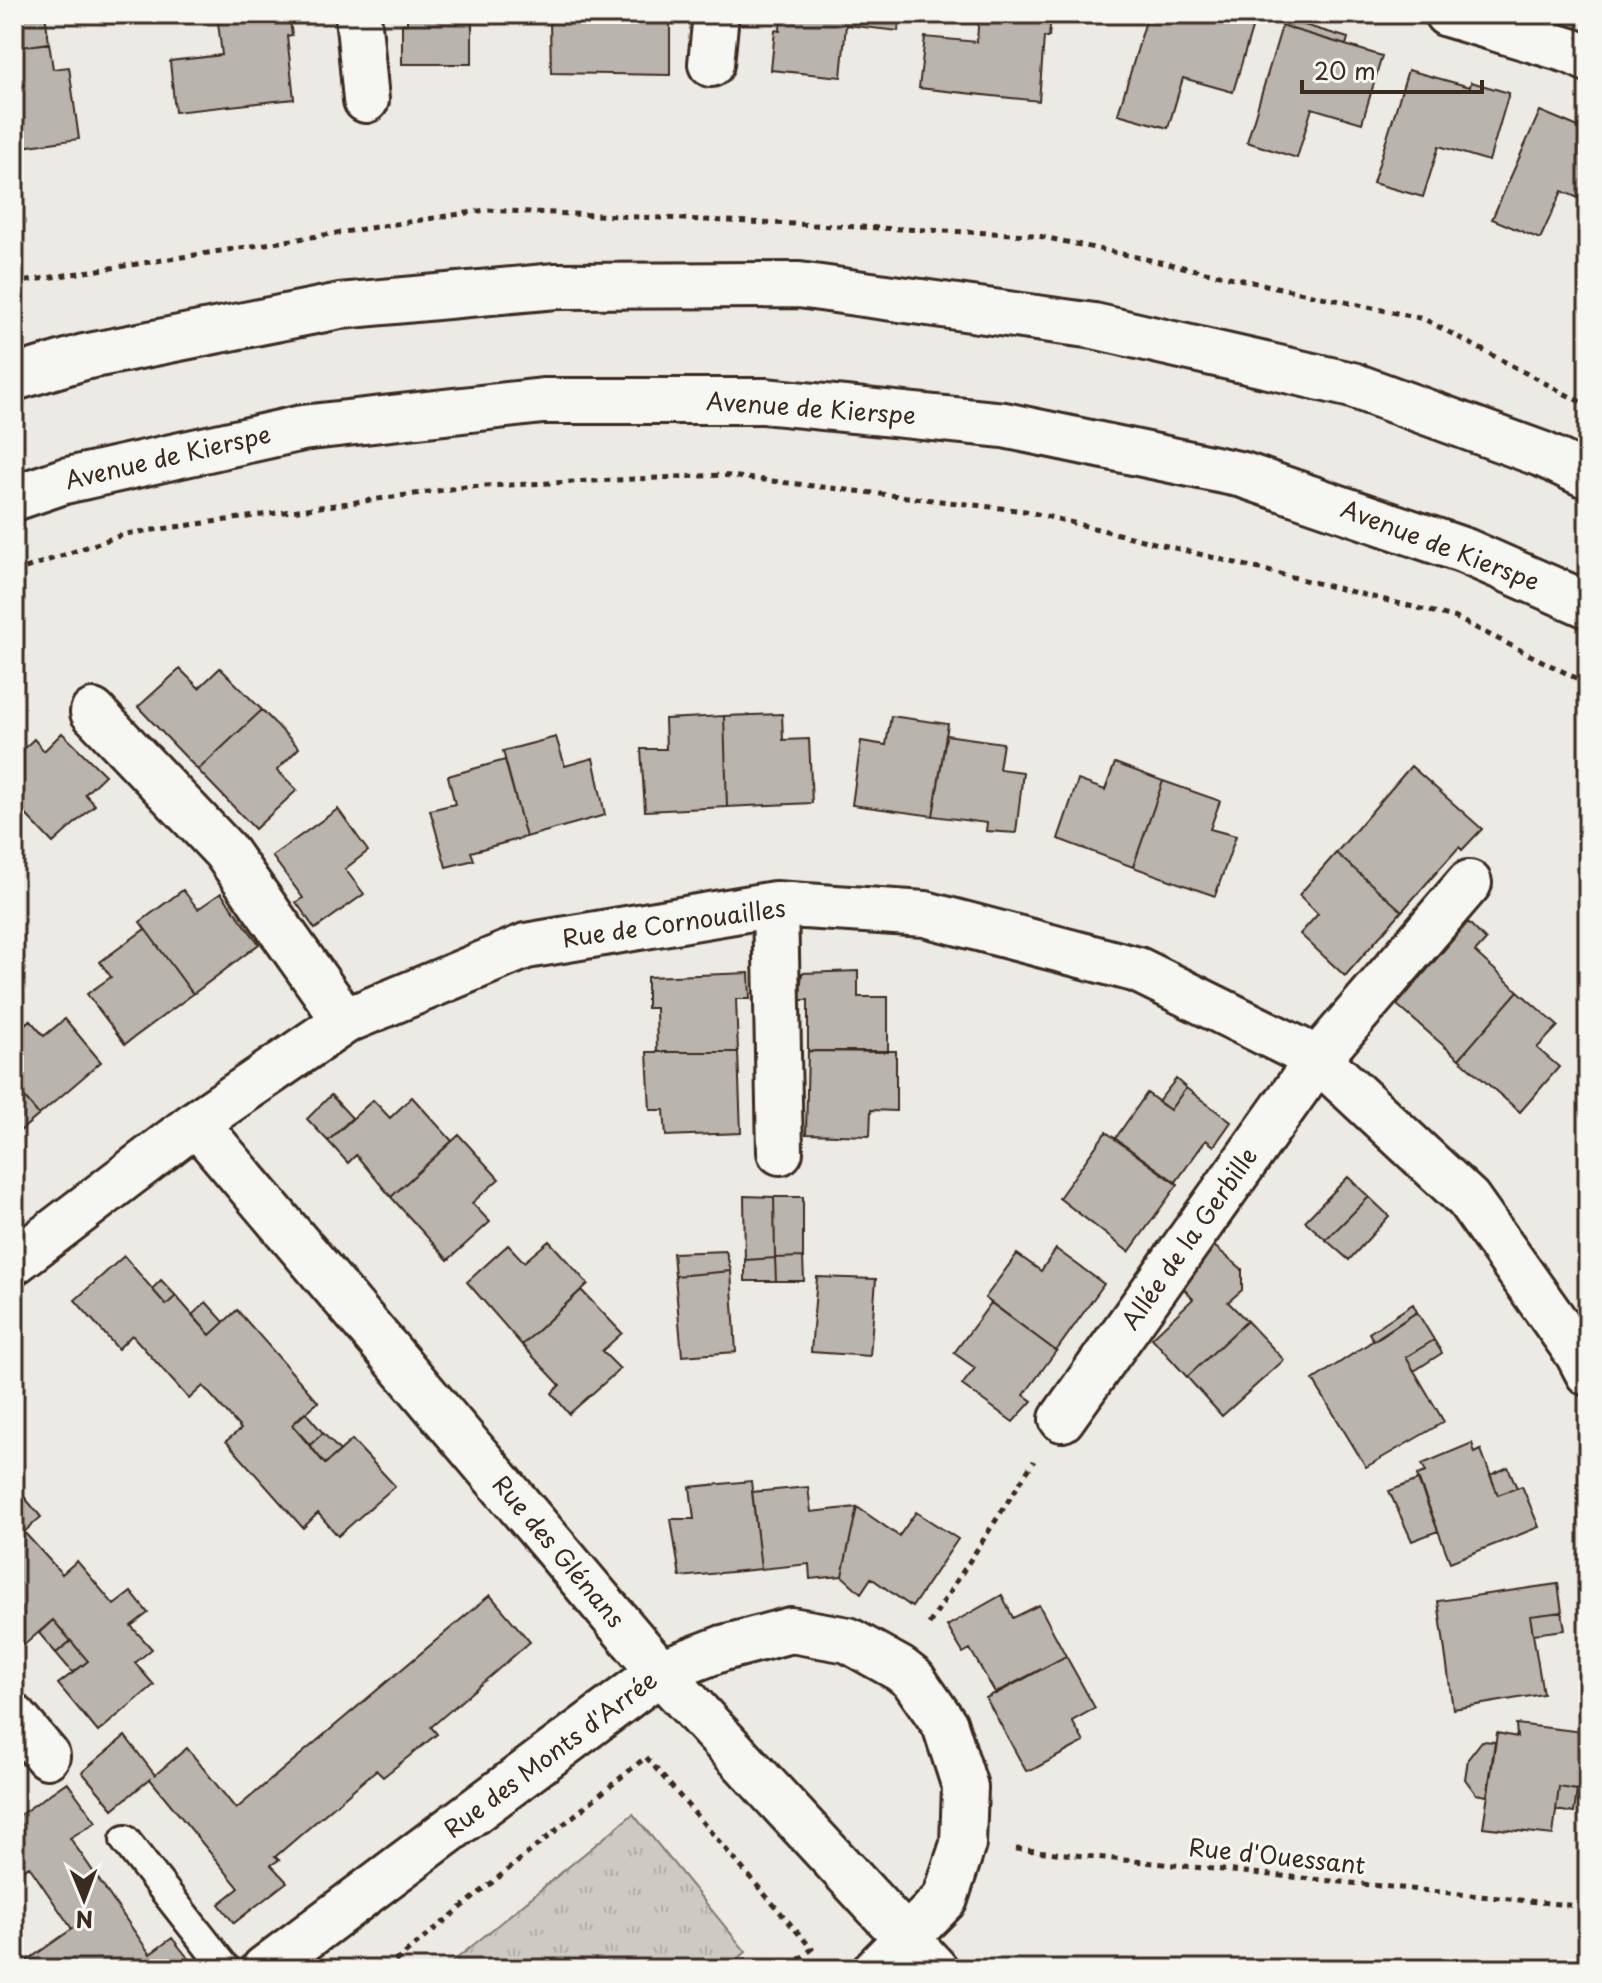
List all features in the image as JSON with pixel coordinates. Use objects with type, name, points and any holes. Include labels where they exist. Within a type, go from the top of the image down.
[{"type":"street","points":[[358,14],[366,100]]},
{"type":"street","points":[[711,64],[716,14]]},
{"type":"street","points":[[1447,14],[1571,51],[1588,59]]},
{"type":"street","points":[[14,378],[84,357],[340,306],[556,286],[799,285],[1094,326],[1352,385],[1544,455],[1588,476]]},
{"type":"street","name":"Avenue de Kierspe","points":[[14,498],[64,481],[302,428],[543,401],[764,401],[1004,425],[1243,475],[1465,551],[1588,605]]},
{"type":"street","points":[[93,712],[225,851],[345,1021]]},
{"type":"street","name":"Allée de la Gerbille","points":[[1062,1419],[1318,1059],[1469,883]]},
{"type":"street","points":[[775,904],[780,1152]]},
{"type":"street","name":"Rue de Cornouailles","points":[[14,1262],[196,1123],[345,1021],[526,946],[775,904],[925,914],[1138,970],[1318,1059],[1468,1199],[1578,1354],[1588,1373]]},
{"type":"street","name":"Rue des Glénans","points":[[196,1123],[660,1672],[935,1969]]},
{"type":"street","name":"Rue des Monts d'Arrée","points":[[264,1969],[660,1672],[723,1648],[791,1630],[848,1640],[913,1679],[945,1725],[965,1787],[963,1844],[945,1899],[876,1969]]},
{"type":"street","points":[[14,1717],[47,1756]]},
{"type":"lane","points":[[125,1840],[226,1969]]},
{"type":"path","points":[[14,572],[125,534],[434,491],[721,475],[1025,511],[1454,617],[1588,684]]},
{"type":"path","points":[[900,1669],[1062,1419]]},
{"type":"path","points":[[386,1969],[646,1757],[812,1949],[787,1969]]},
{"type":"path","name":"Rue d'Ouessant","points":[[963,1844],[1588,1907]]},
{"type":"green space","points":[[633,1814],[746,1952],[725,1969],[444,1969]]},
{"type":"building","points":[[14,14],[45,14],[49,43],[14,48]]},
{"type":"building","points":[[217,14],[289,14],[292,35],[287,36],[294,99],[175,112],[170,61],[222,55]]},
{"type":"building","points":[[407,14],[472,14],[472,64],[402,64],[402,24],[407,24]]},
{"type":"building","points":[[603,14],[670,14],[670,75],[551,73],[550,21],[603,21]]},
{"type":"building","points":[[781,14],[900,14],[898,31],[846,25],[841,77],[771,70],[775,30],[780,31]]},
{"type":"building","points":[[979,14],[1051,14],[1049,37],[1044,37],[1039,101],[919,88],[925,37],[977,42]]},
{"type":"building","points":[[1148,14],[1212,14],[1253,25],[1233,92],[1183,78],[1168,128],[1118,114]]},
{"type":"building","points":[[1284,19],[1348,38],[1346,45],[1282,26]]},
{"type":"building","points":[[1282,26],[1382,56],[1362,123],[1312,108],[1297,158],[1247,142]]},
{"type":"building","points":[[49,43],[53,69],[69,67],[79,139],[14,148],[14,48]]},
{"type":"building","points":[[1408,70],[1470,87],[1471,82],[1509,93],[1489,161],[1439,146],[1423,197],[1373,183]]},
{"type":"building","points":[[1540,111],[1588,131],[1588,202],[1562,191],[1540,239],[1492,219]]},
{"type":"building","points":[[220,668],[262,710],[198,770],[138,707],[180,669],[199,688]]},
{"type":"building","points":[[262,710],[299,748],[277,770],[297,790],[255,829],[198,770]]},
{"type":"building","points":[[782,714],[783,740],[809,739],[812,803],[727,807],[724,716]]},
{"type":"building","points":[[724,716],[727,807],[645,811],[641,749],[666,749],[665,719]]},
{"type":"building","points":[[891,716],[948,724],[933,816],[852,805],[861,741],[886,745]]},
{"type":"building","points":[[62,733],[105,775],[85,794],[95,805],[53,843],[14,802],[14,758],[34,739],[44,751]]},
{"type":"building","points":[[946,735],[1003,743],[999,769],[1023,772],[1016,833],[986,831],[987,823],[933,816]]},
{"type":"building","points":[[556,737],[565,766],[593,758],[605,815],[526,837],[503,751]]},
{"type":"building","points":[[505,760],[526,837],[471,852],[474,860],[446,867],[430,810],[455,804],[448,776]]},
{"type":"building","points":[[1115,763],[1163,781],[1133,867],[1058,839],[1078,780],[1105,790]]},
{"type":"building","points":[[1411,766],[1482,829],[1462,850],[1459,847],[1402,911],[1336,853]]},
{"type":"building","points":[[1163,781],[1220,801],[1210,829],[1236,836],[1215,896],[1133,867]]},
{"type":"building","points":[[338,809],[368,851],[345,869],[364,894],[315,929],[296,902],[303,898],[272,856]]},
{"type":"building","points":[[1336,853],[1402,911],[1345,976],[1300,934],[1318,914],[1299,895]]},
{"type":"building","points":[[183,890],[198,909],[221,893],[259,944],[193,994],[140,922]]},
{"type":"building","points":[[1468,922],[1486,940],[1475,952],[1518,991],[1459,1059],[1397,1005]]},
{"type":"building","points":[[145,929],[193,994],[125,1044],[87,994],[111,977],[100,962]]},
{"type":"building","points":[[858,971],[858,997],[888,997],[888,1052],[808,1051],[808,1000],[799,1000],[802,973]]},
{"type":"building","points":[[749,973],[750,999],[736,999],[738,1052],[657,1052],[656,1008],[647,1008],[647,977]]},
{"type":"building","points":[[1518,991],[1558,1026],[1537,1048],[1559,1067],[1520,1112],[1459,1059]]},
{"type":"building","points":[[14,1009],[26,1023],[14,1033]]},
{"type":"building","points":[[65,1019],[101,1062],[39,1115],[14,1085],[14,1033],[30,1020],[44,1036]]},
{"type":"building","points":[[808,1051],[896,1051],[896,1111],[871,1110],[870,1136],[806,1134]]},
{"type":"building","points":[[647,1052],[738,1052],[741,1133],[666,1136],[664,1110],[650,1110]]},
{"type":"building","points":[[1176,1079],[1186,1088],[1170,1110],[1158,1102]]},
{"type":"building","points":[[14,1085],[39,1115],[14,1136]]},
{"type":"building","points":[[1186,1088],[1231,1122],[1214,1146],[1206,1140],[1175,1183],[1115,1139],[1147,1093],[1170,1110]]},
{"type":"building","points":[[331,1095],[352,1118],[328,1141],[307,1119]]},
{"type":"building","points":[[412,1097],[452,1141],[391,1197],[356,1155],[348,1163],[328,1141],[373,1100],[390,1118]]},
{"type":"building","points":[[1106,1132],[1178,1184],[1129,1252],[1059,1198]]},
{"type":"building","points":[[459,1135],[499,1179],[472,1203],[490,1222],[448,1260],[391,1197]]},
{"type":"building","points":[[1348,1177],[1369,1197],[1326,1240],[1305,1221]]},
{"type":"building","points":[[744,1196],[774,1197],[775,1258],[745,1260]]},
{"type":"building","points":[[774,1197],[803,1197],[803,1257],[775,1258]]},
{"type":"building","points":[[1369,1197],[1389,1216],[1349,1260],[1326,1240]]},
{"type":"building","points":[[549,1241],[588,1284],[522,1345],[467,1282],[508,1245],[524,1262]]},
{"type":"building","points":[[1214,1246],[1242,1269],[1242,1290],[1228,1302],[1247,1321],[1187,1377],[1152,1338],[1193,1299],[1183,1288]]},
{"type":"building","points":[[1056,1249],[1104,1284],[1056,1351],[985,1298],[1017,1254],[1041,1271]]},
{"type":"building","points":[[726,1251],[731,1271],[675,1276],[673,1253]]},
{"type":"building","points":[[124,1256],[166,1305],[176,1296],[210,1335],[237,1310],[318,1402],[292,1425],[325,1464],[352,1440],[395,1486],[338,1536],[318,1513],[303,1528],[226,1441],[241,1429],[203,1386],[189,1399],[132,1335],[118,1349],[75,1300]]},
{"type":"building","points":[[803,1257],[804,1281],[776,1281],[775,1258]]},
{"type":"building","points":[[775,1258],[776,1281],[745,1281],[745,1260]]},
{"type":"building","points":[[731,1271],[736,1352],[682,1356],[675,1276]]},
{"type":"building","points":[[817,1277],[876,1279],[870,1356],[811,1352]]},
{"type":"building","points":[[161,1280],[176,1296],[166,1305],[152,1289]]},
{"type":"building","points":[[581,1290],[622,1333],[602,1351],[620,1369],[569,1414],[552,1393],[560,1385],[522,1345]]},
{"type":"building","points":[[206,1302],[224,1322],[210,1335],[192,1315]]},
{"type":"building","points":[[991,1303],[1056,1351],[1024,1395],[1032,1401],[1013,1422],[962,1385],[975,1368],[954,1353]]},
{"type":"building","points":[[1413,1304],[1417,1312],[1374,1341],[1369,1333]]},
{"type":"building","points":[[1417,1312],[1434,1340],[1406,1357],[1444,1422],[1366,1467],[1313,1380]]},
{"type":"building","points":[[1247,1321],[1284,1360],[1222,1416],[1187,1377]]},
{"type":"building","points":[[1434,1340],[1442,1353],[1414,1371],[1406,1357]]},
{"type":"building","points":[[305,1412],[323,1433],[310,1445],[292,1425]]},
{"type":"building","points":[[323,1433],[340,1451],[325,1464],[310,1445]]},
{"type":"building","points":[[1472,1443],[1475,1453],[1481,1450],[1498,1495],[1522,1486],[1539,1527],[1450,1562],[1417,1475],[1426,1472],[1422,1464]]},
{"type":"building","points":[[1508,1467],[1517,1488],[1498,1495],[1490,1475]]},
{"type":"building","points":[[1418,1480],[1438,1531],[1412,1541],[1389,1491]]},
{"type":"building","points":[[751,1481],[761,1569],[680,1577],[671,1519],[694,1519],[690,1487]]},
{"type":"building","points":[[14,1485],[41,1517],[24,1532],[62,1574],[77,1561],[114,1605],[131,1592],[148,1613],[131,1626],[152,1649],[135,1663],[154,1685],[98,1732],[58,1684],[88,1661],[53,1620],[24,1645],[14,1632]]},
{"type":"building","points":[[808,1487],[811,1512],[857,1507],[842,1576],[810,1579],[809,1564],[761,1569],[752,1492]]},
{"type":"building","points":[[857,1507],[899,1536],[916,1512],[958,1539],[912,1607],[871,1578],[861,1593],[842,1576]]},
{"type":"building","points":[[1558,1584],[1562,1612],[1530,1616],[1543,1694],[1453,1709],[1438,1601]]},
{"type":"building","points":[[490,1595],[530,1642],[431,1727],[437,1734],[383,1777],[376,1770],[275,1857],[279,1860],[271,1865],[287,1882],[234,1923],[219,1904],[239,1888],[150,1779],[113,1809],[82,1772],[125,1736],[155,1775],[187,1748],[236,1809]]},
{"type":"building","points":[[1002,1595],[1013,1618],[1039,1605],[1066,1656],[996,1694],[970,1649],[963,1653],[947,1626]]},
{"type":"building","points":[[1562,1612],[1565,1630],[1533,1634],[1530,1616]]},
{"type":"building","points":[[53,1620],[71,1641],[56,1653],[39,1633]]},
{"type":"building","points":[[71,1641],[88,1661],[73,1673],[56,1653]]},
{"type":"building","points":[[1066,1656],[1095,1708],[1072,1721],[1084,1742],[1026,1771],[986,1698]]},
{"type":"building","points":[[1516,1724],[1584,1732],[1582,1744],[1588,1744],[1583,1791],[1559,1787],[1553,1835],[1483,1827],[1497,1733],[1517,1737]]},
{"type":"building","points":[[1482,1741],[1495,1742],[1487,1796],[1476,1794],[1465,1779],[1468,1759]]},
{"type":"building","points":[[67,1782],[96,1822],[70,1838],[150,1954],[172,1938],[188,1958],[172,1969],[15,1969],[72,1929],[29,1866],[17,1873],[14,1870],[14,1819]]},
{"type":"building","points":[[1559,1787],[1577,1790],[1574,1813],[1556,1810]]},
{"type":"building","points":[[1475,1962],[1535,1969],[1474,1969]]}]
